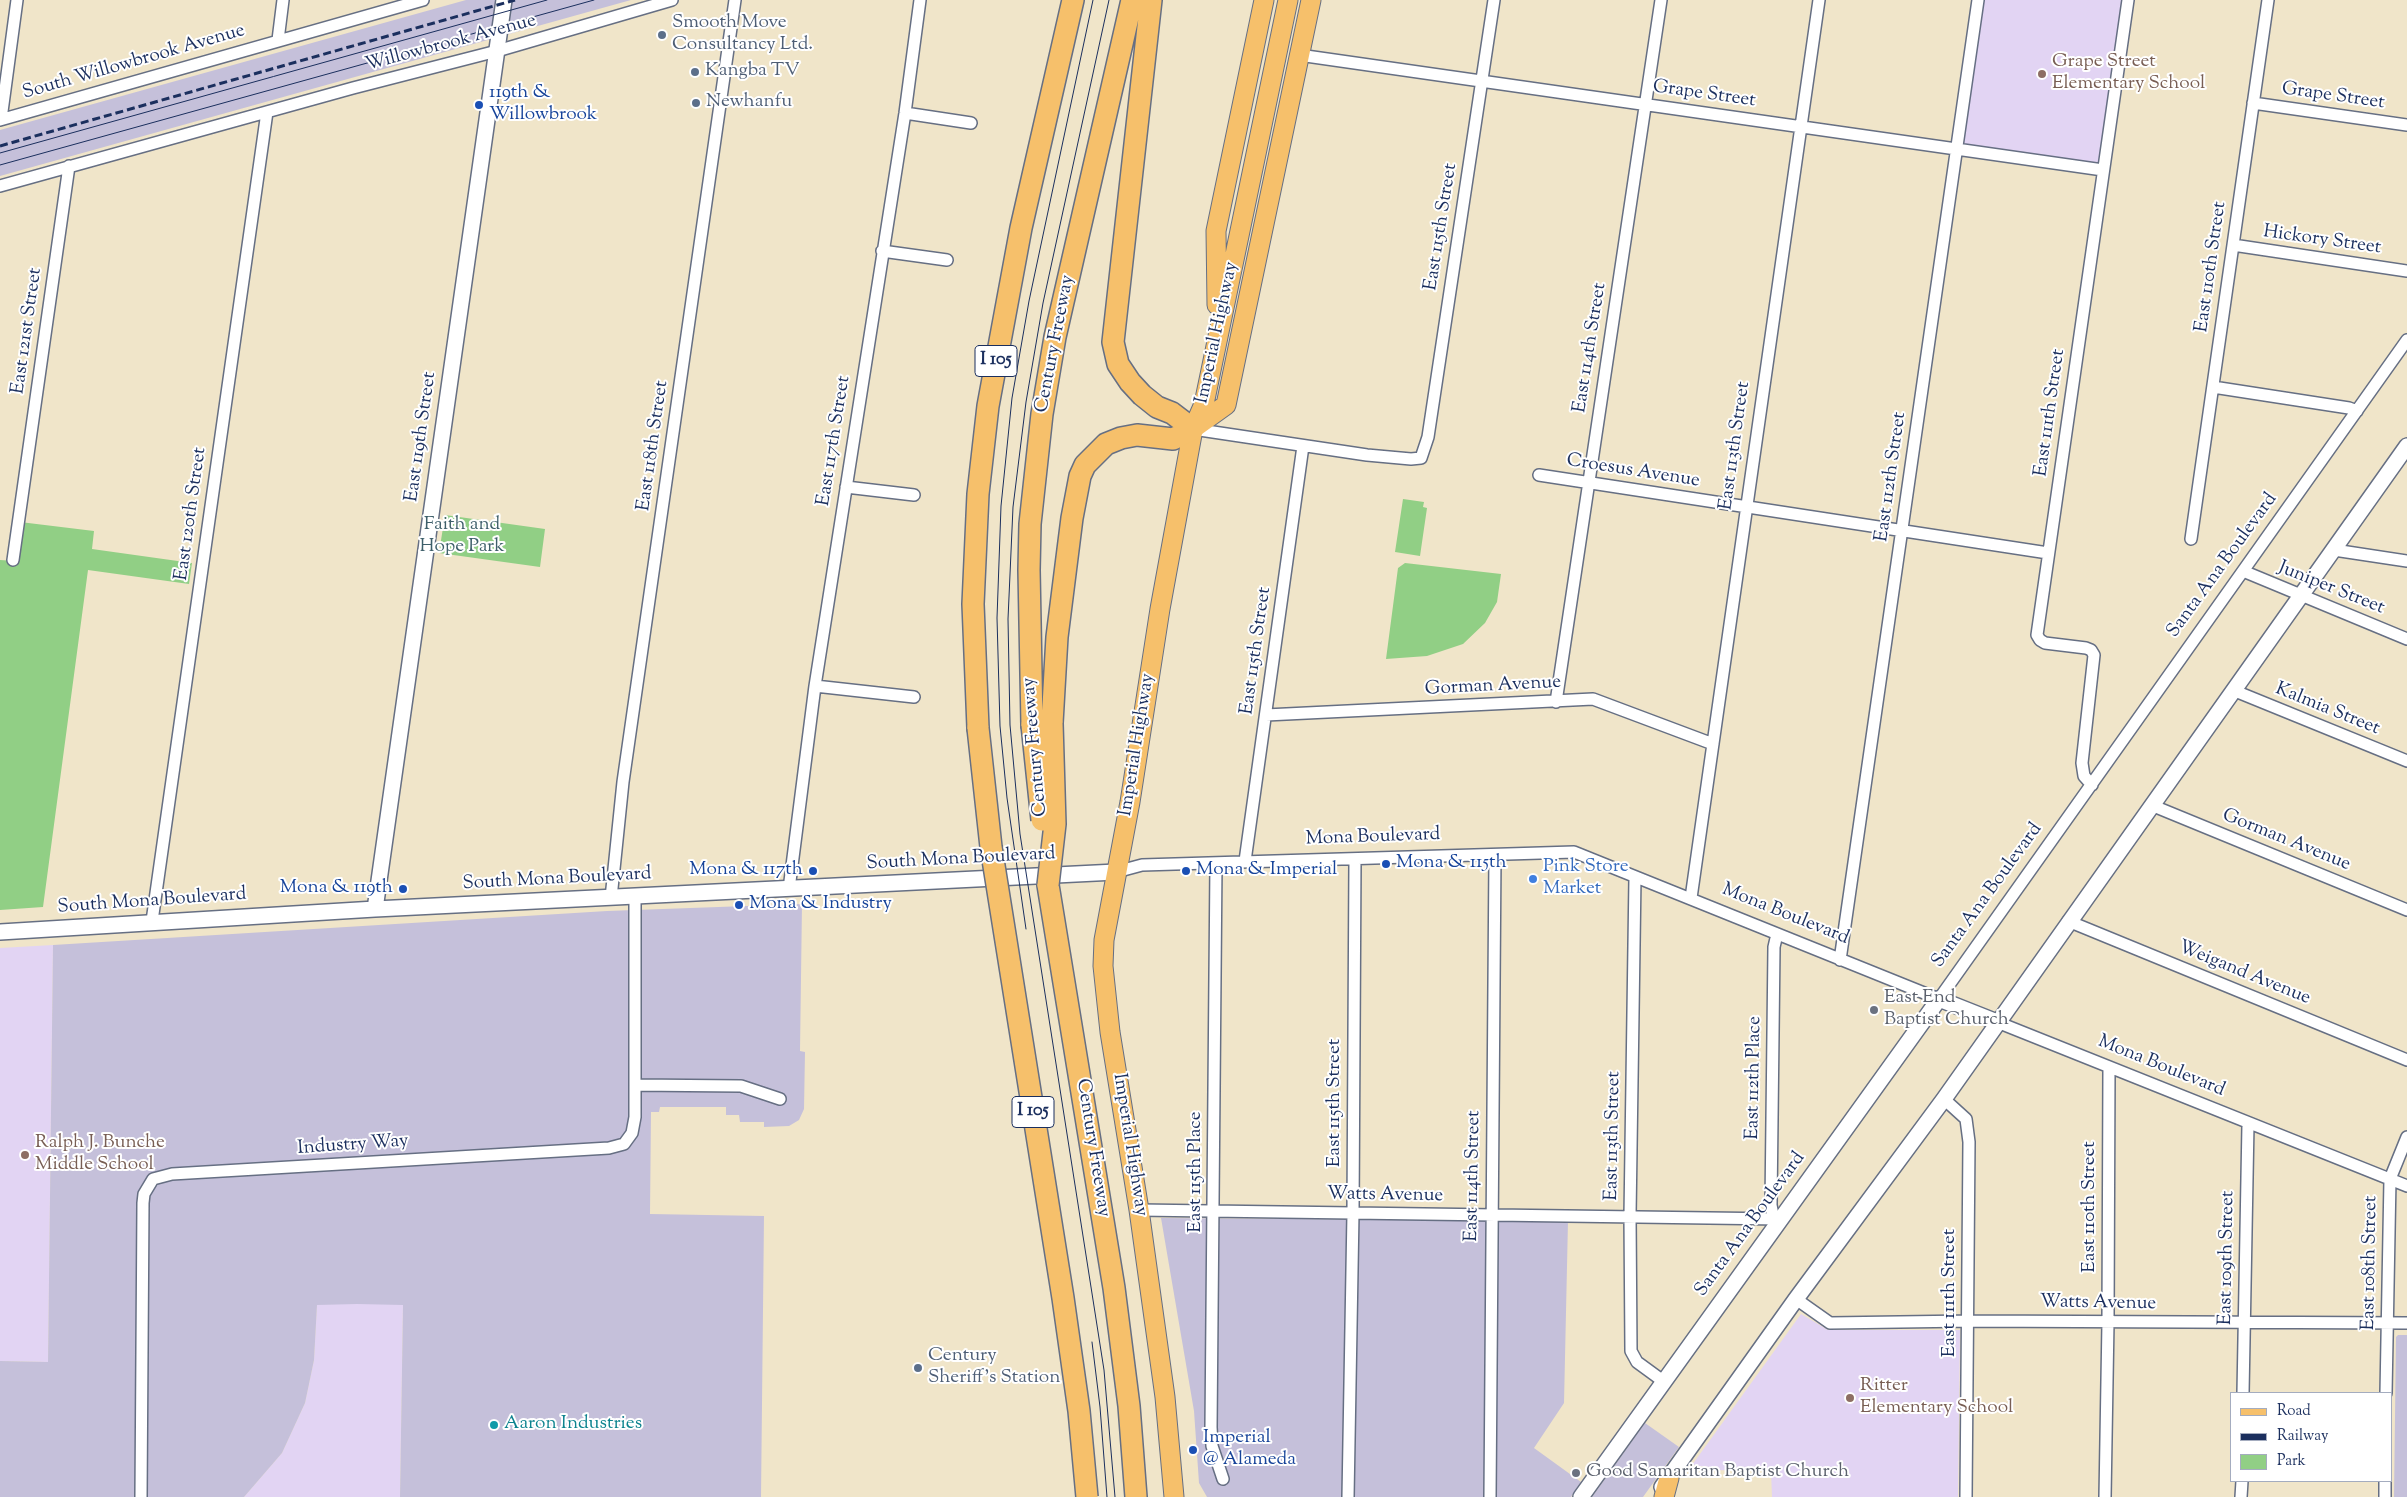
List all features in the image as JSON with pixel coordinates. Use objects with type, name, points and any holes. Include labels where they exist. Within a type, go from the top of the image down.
[{"type":"highway","name":"I 105","points":[[1073,0],[1021,228],[988,406],[978,494],[973,604],[978,728],[991,847],[1063,1298],[1079,1411],[1087,1497]]},
{"type":"highway","name":"Century Freeway","points":[[1132,0],[1055,337],[1042,414],[1033,488],[1029,560],[1042,724],[1055,824],[1048,885],[1114,1288],[1130,1406],[1136,1497]]},
{"type":"highway","points":[[1042,724],[1057,637],[1072,518],[1080,476],[1085,465],[1106,444],[1121,438],[1137,435],[1173,439],[1193,429],[1172,413],[1157,407],[1136,389],[1118,364],[1113,342],[1151,0]]},
{"type":"main road","points":[[1218,336],[1216,231],[1264,0]]},
{"type":"main road","name":"Imperial Highway","points":[[1174,1497],[1167,1411],[1139,1210],[1110,1032],[1103,966],[1108,913],[1130,802],[1160,609],[1193,429],[1204,404],[1288,0]]},
{"type":"main road","points":[[1193,429],[1226,405],[1311,0]]},
{"type":"main road","points":[[1664,1497],[1669,1478]]},
{"type":"street","points":[[1,119],[18,0]]},
{"type":"street","points":[[283,0],[278,40],[423,0]]},
{"type":"street","name":"East 119th Street","points":[[375,909],[504,0]]},
{"type":"street","name":"Willowbrook Avenue","points":[[267,112],[497,51],[672,0]]},
{"type":"street","name":"East 118th Street","points":[[611,898],[623,782],[735,0]]},
{"type":"street","name":"East 117th Street","points":[[789,889],[815,686],[905,113],[920,0]]},
{"type":"street","name":"East 115th Street","points":[[1245,862],[1303,446],[1411,460],[1421,458],[1428,437],[1494,0]]},
{"type":"street","name":"East 114th Street","points":[[1556,702],[1587,483],[1647,105],[1661,0]]},
{"type":"street","name":"East 113th Street","points":[[1691,898],[1745,507],[1819,0]]},
{"type":"street","name":"East 112th Street","points":[[1840,960],[1978,0]]},
{"type":"street","name":"East 111th Street","points":[[2092,785],[2084,776],[2082,763],[2094,656],[2091,650],[2040,640],[2038,625],[2128,0]]},
{"type":"street","name":"East 110th Street","points":[[2191,539],[2268,0]]},
{"type":"street","name":"South Willowbrook Avenue","points":[[1,119],[278,40]]},
{"type":"street","name":"Grape Street","points":[[1299,55],[2103,170]]},
{"type":"street","name":"Grape Street","points":[[2253,103],[2407,125]]},
{"type":"street","points":[[0,186],[267,112]]},
{"type":"street","name":"East 120th Street","points":[[152,921],[267,112]]},
{"type":"street","points":[[905,113],[971,123]]},
{"type":"street","name":"East 121st Street","points":[[13,560],[69,166]]},
{"type":"street","name":"Hickory Street","points":[[2233,245],[2407,271]]},
{"type":"street","points":[[882,251],[947,260]]},
{"type":"street","name":"Santa Ana Boulevard","points":[[1580,1497],[2092,785],[2407,340]]},
{"type":"street","points":[[2213,387],[2350,408],[2356,412]]},
{"type":"street","points":[[1193,429],[1303,446]]},
{"type":"street","points":[[1655,1497],[1796,1299],[1944,1099],[1996,1022],[2235,691],[2407,446]]},
{"type":"street","name":"Croesus Avenue","points":[[1539,475],[2048,553]]},
{"type":"street","points":[[846,487],[914,495]]},
{"type":"street","points":[[2334,550],[2407,561]]},
{"type":"street","name":"Juniper Street","points":[[2243,571],[2407,639]]},
{"type":"street","points":[[815,686],[914,697]]},
{"type":"street","name":"Kalmia Street","points":[[2235,691],[2407,762]]},
{"type":"street","name":"Gorman Avenue","points":[[1266,715],[1593,699],[1713,744]]},
{"type":"street","name":"Gorman Avenue","points":[[2151,805],[2407,910]]},
{"type":"street","name":"Mona Boulevard","points":[[1116,872],[1142,866],[1574,852],[2248,1124],[2407,1186]]},
{"type":"street","name":"East 114th Street","points":[[1490,1497],[1495,854]]},
{"type":"street","name":"East 115th Street","points":[[1348,1497],[1353,1213],[1355,859]]},
{"type":"street","name":"East 115th Place","points":[[1216,863],[1211,1427],[1212,1446],[1223,1479]]},
{"type":"street","name":"South Mona Boulevard","points":[[0,932],[152,921],[375,909],[1116,872]]},
{"type":"street","name":"East 113th Street","points":[[1636,876],[1630,1216],[1631,1351],[1637,1362],[1663,1381]]},
{"type":"street","name":"Industry Way","points":[[141,1497],[143,1204],[144,1194],[153,1179],[172,1174],[616,1147],[624,1144],[632,1134],[635,1117],[636,896]]},
{"type":"street","name":"Weigand Avenue","points":[[2068,921],[2407,1060]]},
{"type":"street","name":"East 112th Place","points":[[1777,934],[1774,947],[1771,1209],[1773,1214],[1780,1219]]},
{"type":"street","name":"East 110th Street","points":[[2104,1497],[2108,1322],[2109,1067]]},
{"type":"street","points":[[635,1085],[741,1086],[780,1099]]},
{"type":"street","name":"East 111th Street","points":[[1944,1099],[1966,1119],[1969,1142],[1969,1321],[1966,1497]]},
{"type":"street","name":"East 109th Street","points":[[2243,1392],[2248,1124]]},
{"type":"street","name":"East 108th Street","points":[[2386,1392],[2390,1179],[2407,1138]]},
{"type":"street","name":"Watts Avenue","points":[[1139,1210],[1780,1219]]},
{"type":"street","name":"Watts Avenue","points":[[1796,1299],[1830,1323],[1969,1321],[2407,1323]]},
{"type":"street","points":[[2241,1497],[2242,1482]]},
{"type":"street","points":[[2385,1482],[2385,1497]]},
{"type":"shaded area","points":[[466,0],[631,0],[0,176],[0,130]]},
{"type":"shaded area","name":"Grape Street Elementary School","points":[[1979,0],[2126,0],[2102,169],[1958,148]]},
{"type":"shaded area","points":[[802,904],[800,1051],[805,1052],[804,1109],[799,1120],[789,1126],[764,1127],[764,1122],[740,1122],[739,1115],[726,1115],[726,1107],[660,1107],[659,1112],[651,1112],[650,1214],[764,1216],[761,1497],[400,1497],[403,1305],[357,1304],[317,1305],[314,1360],[305,1403],[282,1453],[244,1497],[0,1497],[0,1361],[48,1362],[53,945],[607,911]]},
{"type":"shaded area","name":"Ralph J. Bunche Middle School","points":[[53,945],[48,1362],[0,1361],[0,948]]},
{"type":"shaded area","points":[[1161,1218],[1568,1221],[1564,1403],[1534,1448],[1581,1482],[1571,1497],[1207,1497],[1199,1483],[1194,1411]]},
{"type":"shaded area","points":[[317,1304],[403,1304],[400,1497],[244,1497],[282,1453],[305,1403],[314,1360]]},
{"type":"shaded area","name":"Ritter Elementary School","points":[[1801,1314],[1828,1330],[1960,1330],[1958,1497],[1772,1497],[1771,1471],[1708,1470],[1709,1467],[1692,1465]]},
{"type":"shaded area","points":[[2398,1335],[2407,1335],[2407,1497],[2394,1497],[2396,1337]]},
{"type":"shaded area","points":[[1645,1423],[1679,1447],[1643,1497],[1592,1497]]},
{"type":"green space","points":[[1403,499],[1424,502],[1423,507],[1427,508],[1420,556],[1395,552]]},
{"type":"green space","name":"Faith and Hope Park","points":[[445,515],[545,529],[540,567],[439,553]]},
{"type":"green space","points":[[20,522],[94,531],[92,549],[192,563],[189,584],[88,570],[43,907],[0,910],[0,560],[15,561]]},
{"type":"green space","points":[[1405,563],[1501,574],[1497,602],[1485,623],[1463,644],[1427,656],[1386,659],[1398,568]]},
{"type":"tram line","points":[[0,153],[547,0]]},
{"type":"tram line","points":[[0,165],[594,0]]},
{"type":"tram line","points":[[1026,929],[1007,798],[1000,726],[997,618],[1001,506],[1012,398],[1029,301],[1093,0]]},
{"type":"tram line","points":[[1109,0],[1043,303],[1026,402],[1013,507],[1008,619],[1010,725],[1020,834],[1104,1370],[1115,1497]]},
{"type":"tram line","points":[[1092,1342],[1100,1407],[1107,1497]]},
{"type":"railway","points":[[0,146],[515,0]]},
{"type":"place","name":"Smooth Move Consultancy Ltd.","points":[[662,35]]},
{"type":"place","name":"Kangba TV","points":[[695,72]]},
{"type":"place","name":"Grape Street Elementary School","points":[[2042,74]]},
{"type":"place","name":"Newhanfu","points":[[696,103]]},
{"type":"place","name":"119th & Willowbrook","points":[[479,105]]},
{"type":"place","name":"Mona & 115th","points":[[1386,864]]},
{"type":"place","name":"Mona & 117th","points":[[813,871]]},
{"type":"place","name":"Mona & Imperial","points":[[1186,871]]},
{"type":"place","name":"Pink Store Market","points":[[1533,879]]},
{"type":"place","name":"Mona & 119th","points":[[403,889]]},
{"type":"place","name":"Mona & Industry","points":[[739,905]]},
{"type":"place","name":"East End Baptist Church","points":[[1874,1010]]},
{"type":"place","name":"Ralph J. Bunche Middle School","points":[[25,1155]]},
{"type":"place","name":"Century Sheriff's Station","points":[[918,1368]]},
{"type":"place","name":"Ritter Elementary School","points":[[1850,1398]]},
{"type":"place","name":"Aaron Industries","points":[[494,1425]]},
{"type":"place","name":"Imperial @ Alameda","points":[[1193,1450]]},
{"type":"place","name":"Good Samaritan Baptist Church","points":[[1576,1473]]}]
